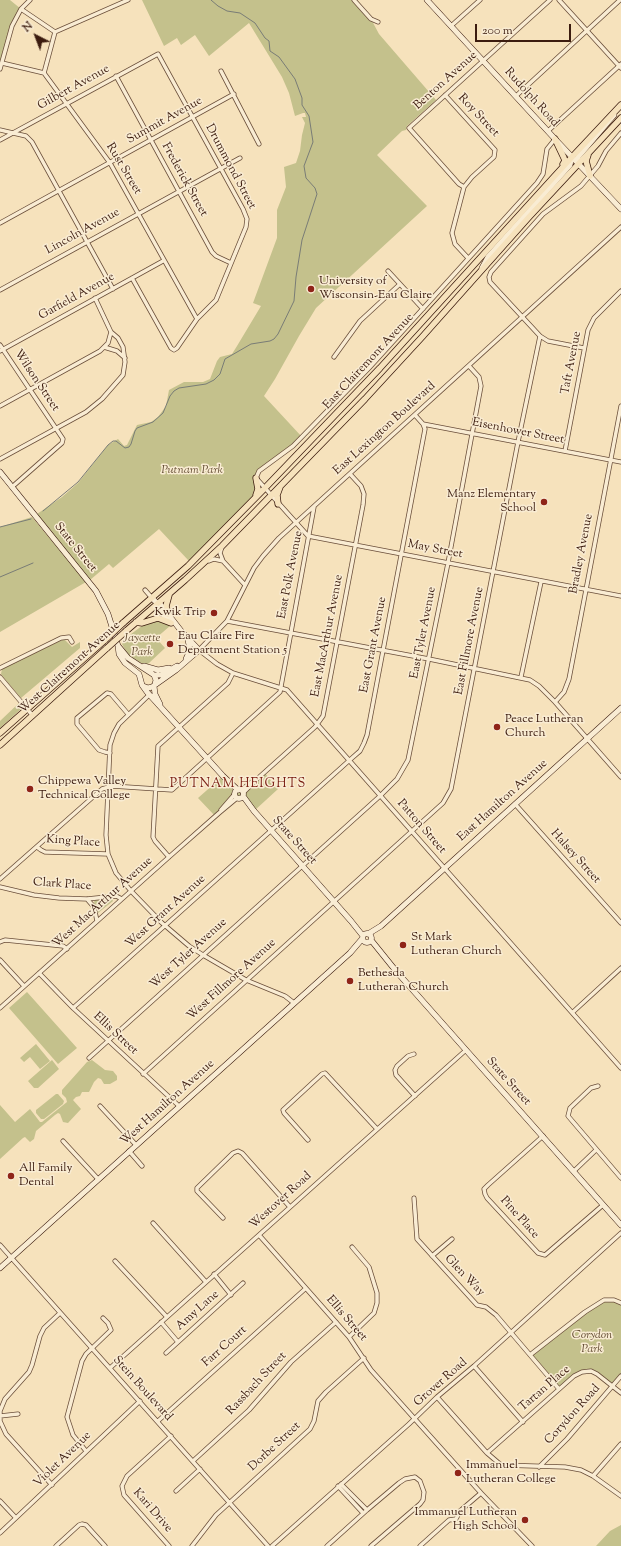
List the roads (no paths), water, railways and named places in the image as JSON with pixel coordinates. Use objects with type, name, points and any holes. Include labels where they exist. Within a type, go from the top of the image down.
[{"type":"main road","name":"Rudolph Road","points":[[427,0],[621,209]]},
{"type":"main road","name":"East Clairemont Avenue","points":[[123,624],[188,566],[256,498],[380,368],[560,170],[621,106]]},
{"type":"main road","points":[[578,164],[578,157],[609,123],[621,106]]},
{"type":"main road","name":"East Clairemont Avenue","points":[[136,622],[222,546],[365,399],[621,118]]},
{"type":"main road","points":[[555,139],[565,161],[560,170]]},
{"type":"main road","points":[[590,176],[586,161],[591,150]]},
{"type":"main road","points":[[481,270],[488,258],[570,165],[572,157]]},
{"type":"main road","name":"State Street","points":[[0,472],[96,591],[105,606],[121,657],[137,672],[141,680]]},
{"type":"main road","points":[[256,478],[258,489],[256,498]]},
{"type":"main road","points":[[278,504],[277,495],[280,486]]},
{"type":"main road","points":[[168,614],[166,606],[170,593]]},
{"type":"main road","name":"Patton Street","points":[[152,598],[161,605],[182,632]]},
{"type":"main road","name":"Patton Street","points":[[158,604],[158,608],[171,623],[199,650]]},
{"type":"main road","points":[[136,622],[142,623],[158,618],[171,623]]},
{"type":"main road","name":"West Clairemont Avenue","points":[[0,745],[136,622]]},
{"type":"main road","name":"West Clairemont Avenue","points":[[0,733],[123,624]]},
{"type":"main road","points":[[184,663],[190,650],[187,637]]},
{"type":"main road","name":"State Street","points":[[118,646],[125,656],[152,675]]},
{"type":"main road","name":"East Lexington Boulevard","points":[[154,685],[199,650]]},
{"type":"main road","points":[[134,662],[158,670],[173,668]]},
{"type":"main road","name":"East Lexington Boulevard","points":[[152,675],[161,675],[184,663]]},
{"type":"main road","points":[[147,675],[152,675],[156,680],[154,685],[148,688],[143,686],[141,680],[147,675]]},
{"type":"main road","name":"State Street","points":[[154,685],[155,694],[162,708]]},
{"type":"main road","name":"State Street","points":[[143,686],[351,921],[378,948],[380,953],[621,1225]]},
{"type":"main road","name":"East Hamilton Avenue","points":[[367,938],[621,708]]},
{"type":"main road","name":"West Hamilton Avenue","points":[[0,1268],[350,953],[355,951],[367,938]]},
{"type":"street","points":[[0,69],[12,26],[21,9],[30,0]]},
{"type":"street","points":[[55,32],[128,0]]},
{"type":"street","points":[[354,0],[371,19],[378,22]]},
{"type":"street","points":[[451,26],[480,0]]},
{"type":"street","name":"Benton Avenue","points":[[464,187],[409,128],[550,0]]},
{"type":"street","points":[[548,131],[620,66],[559,0]]},
{"type":"street","points":[[516,96],[620,0]]},
{"type":"street","points":[[21,9],[55,32]]},
{"type":"street","points":[[2,63],[44,73],[55,32]]},
{"type":"street","name":"Gilbert Avenue","points":[[0,140],[158,54]]},
{"type":"street","name":"Drummond Street","points":[[132,278],[171,348],[174,350],[177,348],[197,319],[216,300],[246,227],[247,219],[158,54]]},
{"type":"street","points":[[221,71],[259,144]]},
{"type":"street","name":"Rust Street","points":[[44,73],[110,163],[197,319]]},
{"type":"street","name":"Frederick Street","points":[[116,76],[212,252],[216,256],[231,263]]},
{"type":"street","name":"Summit Avenue","points":[[0,223],[234,94]]},
{"type":"street","name":"Roy Street","points":[[445,95],[496,152],[494,157],[472,177],[464,187]]},
{"type":"street","points":[[0,130],[26,136],[32,142],[113,289]]},
{"type":"street","points":[[584,348],[548,341],[540,336],[488,279],[491,272],[543,214],[553,205],[576,191],[590,176],[598,166],[606,151],[621,133]]},
{"type":"street","points":[[308,536],[270,496],[256,478],[256,474],[287,451],[314,425],[369,368],[540,180],[544,170],[547,149],[555,139]]},
{"type":"street","name":"Lincoln Avenue","points":[[0,290],[240,158]]},
{"type":"street","points":[[464,187],[452,233],[455,244],[468,258]]},
{"type":"street","name":"East Lexington Boulevard","points":[[199,650],[227,621],[245,585],[263,556],[279,538],[621,227]]},
{"type":"street","name":"Garfield Avenue","points":[[1,350],[163,260]]},
{"type":"street","points":[[388,271],[423,309]]},
{"type":"street","points":[[334,357],[360,321],[400,284]]},
{"type":"street","name":"Taft Avenue","points":[[566,451],[588,330],[594,318],[621,291]]},
{"type":"street","points":[[0,459],[86,412],[102,399],[123,375],[125,369],[125,358],[123,347],[118,338],[111,332],[95,298]]},
{"type":"street","points":[[0,406],[104,348],[108,343],[111,332]]},
{"type":"street","name":"East Fillmore Avenue","points":[[334,901],[443,803],[451,789],[540,336]]},
{"type":"street","name":"Wilson Street","points":[[0,345],[1,350],[57,428]]},
{"type":"street","points":[[104,348],[117,351],[125,358]]},
{"type":"street","name":"East Tyler Avenue","points":[[302,866],[397,779],[408,760],[448,563],[471,433],[481,386],[479,377],[469,366]]},
{"type":"street","name":"Bradley Avenue","points":[[555,702],[564,692],[569,679],[621,406]]},
{"type":"street","points":[[415,415],[423,424]]},
{"type":"street","name":"Eisenhower Street","points":[[423,424],[621,462]]},
{"type":"street","name":"East Grant Avenue","points":[[271,831],[360,751],[367,735],[425,429],[423,424]]},
{"type":"street","points":[[12,487],[62,443],[63,439],[57,428]]},
{"type":"street","name":"East MacArthur Avenue","points":[[239,794],[317,724],[323,716],[363,504],[364,494],[361,486],[350,474]]},
{"type":"street","name":"East Polk Avenue","points":[[108,786],[172,790],[280,692],[314,506]]},
{"type":"street","name":"May Street","points":[[308,536],[540,582],[621,596]]},
{"type":"street","points":[[222,546],[220,553],[223,561],[245,585]]},
{"type":"street","points":[[204,563],[214,559],[223,561]]},
{"type":"street","points":[[521,677],[540,582]]},
{"type":"street","name":"Patton Street","points":[[145,590],[152,598]]},
{"type":"street","points":[[227,621],[429,659],[530,680],[539,686],[555,702],[621,777]]},
{"type":"street","points":[[0,668],[61,638],[69,637],[72,642]]},
{"type":"street","name":"Patton Street","points":[[199,650],[217,664],[233,673],[287,690],[621,1068]]},
{"type":"street","points":[[169,857],[155,841],[154,837],[158,746],[228,683],[233,673]]},
{"type":"street","points":[[0,677],[33,716]]},
{"type":"street","points":[[110,753],[100,750],[77,724],[77,718],[107,693],[111,694],[128,714]]},
{"type":"street","points":[[150,695],[119,724],[114,733],[110,753],[106,835],[108,854],[116,873],[131,891],[165,926],[203,956],[246,980],[285,996],[294,1004]]},
{"type":"street","points":[[0,878],[102,789],[108,786]]},
{"type":"street","name":"West MacArthur Avenue","points":[[0,1008],[239,794]]},
{"type":"street","name":"Halsey Street","points":[[514,804],[621,923]]},
{"type":"street","name":"West Grant Avenue","points":[[73,1008],[271,831]]},
{"type":"street","name":"King Place","points":[[37,846],[45,852],[108,854]]},
{"type":"street","name":"West Tyler Avenue","points":[[89,1058],[302,866]]},
{"type":"street","name":"Clark Place","points":[[0,887],[34,895],[87,899],[116,896],[122,899]]},
{"type":"street","points":[[87,899],[94,907],[97,921]]},
{"type":"street","name":"West Fillmore Avenue","points":[[143,1074],[334,901]]},
{"type":"street","points":[[0,942],[5,940],[63,946],[67,949]]},
{"type":"street","points":[[0,960],[24,986]]},
{"type":"street","points":[[573,1012],[621,968]]},
{"type":"street","name":"Ellis Street","points":[[40,973],[73,1008],[179,1106]]},
{"type":"street","name":"Westover Road","points":[[110,1368],[466,1050]]},
{"type":"street","points":[[414,1054],[408,1056],[397,1066],[395,1070],[396,1075],[415,1096]]},
{"type":"street","points":[[308,1140],[283,1110],[322,1074],[325,1073],[377,1130]]},
{"type":"street","points":[[598,1086],[591,1088],[570,1108],[568,1116],[621,1178]]},
{"type":"street","points":[[100,1106],[136,1145]]},
{"type":"street","name":"Pine Place","points":[[543,1136],[484,1189],[487,1198],[541,1255],[549,1253],[604,1205]]},
{"type":"street","points":[[63,1141],[98,1179]]},
{"type":"street","points":[[574,1171],[596,1150]]},
{"type":"street","points":[[129,1151],[142,1166]]},
{"type":"street","points":[[223,1218],[197,1190],[197,1188],[233,1153],[238,1151],[242,1153],[290,1207]]},
{"type":"street","name":"Glen Way","points":[[414,1198],[417,1239],[477,1305],[486,1307],[496,1315],[510,1334],[560,1389]]},
{"type":"street","points":[[153,1223],[206,1282]]},
{"type":"street","name":"Grover Road","points":[[272,1546],[621,1233]]},
{"type":"street","name":"Ellis Street","points":[[259,1235],[305,1289],[349,1337],[371,1370],[481,1494],[532,1546]]},
{"type":"street","points":[[432,1256],[452,1239]]},
{"type":"street","name":"Stein Boulevard","points":[[0,1245],[268,1546]]},
{"type":"street","points":[[349,1337],[374,1313],[378,1293],[369,1267],[352,1247]]},
{"type":"street","points":[[115,1261],[167,1317]]},
{"type":"street","name":"Amy Lane","points":[[214,1274],[231,1295]]},
{"type":"street","name":"Amy Lane","points":[[166,1353],[243,1284]]},
{"type":"street","name":"Farr Court","points":[[158,1421],[305,1289]]},
{"type":"street","points":[[530,1355],[585,1312],[604,1300],[614,1300],[621,1303]]},
{"type":"street","points":[[52,1485],[6,1434],[2,1426],[0,1416],[1,1407],[5,1399],[29,1372],[32,1366],[40,1336],[44,1328],[60,1313]]},
{"type":"street","points":[[86,1451],[73,1436],[67,1417],[82,1361],[91,1348],[111,1330],[108,1323],[103,1318]]},
{"type":"street","name":"Amy Lane","points":[[161,1322],[178,1342]]},
{"type":"street","name":"Rassbach Street","points":[[193,1461],[249,1410],[291,1362],[336,1322]]},
{"type":"street","name":"Dorbe Street","points":[[192,1546],[216,1514],[310,1429],[314,1421],[318,1401],[364,1358]]},
{"type":"street","points":[[474,1366],[523,1422]]},
{"type":"street","name":"Tartan Place","points":[[487,1453],[574,1376],[582,1372],[591,1371],[621,1393]]},
{"type":"street","name":"Corydon Road","points":[[538,1467],[567,1439],[621,1376]]},
{"type":"street","points":[[437,1397],[487,1453],[501,1465],[565,1467],[581,1470],[621,1496]]},
{"type":"street","name":"Violet Avenue","points":[[0,1533],[140,1401]]},
{"type":"street","points":[[0,1416],[18,1414]]},
{"type":"street","name":"Kari Drive","points":[[169,1546],[124,1495],[122,1486],[127,1476],[171,1436]]},
{"type":"street","points":[[592,1476],[621,1444]]},
{"type":"street","points":[[176,1491],[200,1469]]},
{"type":"street","points":[[328,1546],[363,1513],[406,1479],[415,1477],[420,1480],[424,1492],[423,1500],[371,1546]]},
{"type":"street","points":[[340,1485],[367,1510]]},
{"type":"street","points":[[340,1485],[363,1513]]},
{"type":"street","points":[[420,1546],[449,1520],[456,1519],[460,1511],[481,1494]]},
{"type":"street","points":[[0,1501],[16,1518]]},
{"type":"street","points":[[56,1546],[82,1524],[86,1525],[105,1546]]},
{"type":"waterway","points":[[43,511],[78,482],[108,445],[113,441],[116,441],[125,448],[129,447],[137,428],[153,422],[163,413],[170,396],[174,391],[179,388],[206,384],[214,380],[220,374],[225,359],[251,344],[274,339],[278,334],[294,301],[302,240],[317,194],[315,188],[306,178],[304,166],[313,142],[309,116],[302,105],[302,98],[295,79],[279,57],[270,51],[269,41],[265,38],[255,23],[240,13],[227,11],[211,0]]},
{"type":"waterway","points":[[0,527],[31,519]]},
{"type":"waterway","points":[[0,577],[33,563]]},
{"type":"place","name":"University of Wisconsin-Eau Claire","points":[[311,289]]},
{"type":"place","name":"Manz Elementary School","points":[[544,502]]},
{"type":"place","name":"Kwik Trip","points":[[214,613]]},
{"type":"place","name":"Eau Claire Fire Department Station 5","points":[[170,644]]},
{"type":"place","name":"Peace Lutheran Church","points":[[497,727]]},
{"type":"place","name":"Chippewa Valley Technical College","points":[[30,789]]},
{"type":"place","name":"St Mark Lutheran Church","points":[[403,945]]},
{"type":"place","name":"Bethesda Lutheran Church","points":[[350,981]]},
{"type":"place","name":"All Family Dental","points":[[11,1176]]},
{"type":"place","name":"Immanuel Lutheran College","points":[[458,1473]]},
{"type":"place","name":"Immanuel Lutheran High School","points":[[525,1520]]},
{"type":"district","name":"PUTNAM HEIGHTS","points":[[238,785]]},
{"type":"park label","name":"Putnam Park","points":[[192,471]]},
{"type":"park label","name":"Jaycette Park","points":[[142,646]]},
{"type":"park label","name":"Corydon Park","points":[[592,1343]]}]
